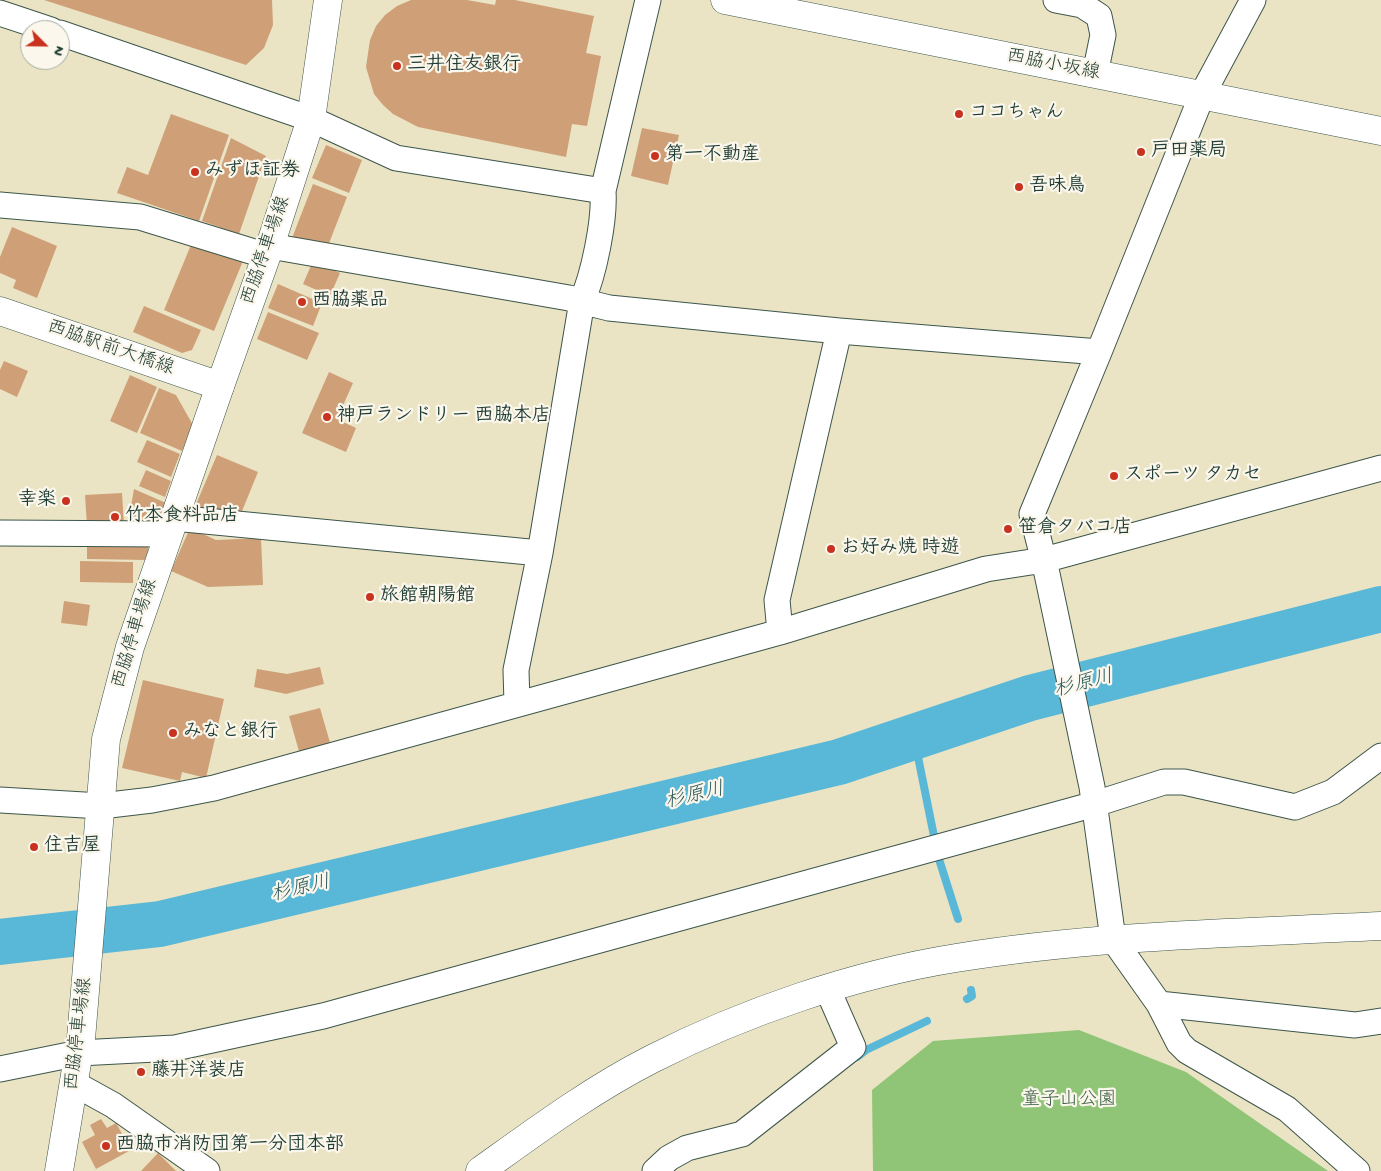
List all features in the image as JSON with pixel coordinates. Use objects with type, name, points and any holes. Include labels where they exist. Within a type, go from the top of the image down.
[{"type":"street","name":"西脇停車場線","points":[[59,1171],[76,1084],[101,817],[106,739],[130,647],[220,386],[269,251],[311,119],[328,0]]},
{"type":"street","points":[[517,704],[516,670],[540,553],[582,301],[588,287],[602,216],[603,191],[648,0]]},
{"type":"street","name":"西脇小坂線","points":[[725,0],[1381,131]]},
{"type":"street","points":[[1056,0],[1082,5],[1099,16],[1103,35],[1095,74]]},
{"type":"street","points":[[1254,0],[1202,95],[1032,514],[1045,564],[1093,796],[1113,938],[1159,1004],[1179,1043],[1187,1051],[1287,1109],[1357,1171]]},
{"type":"street","points":[[0,13],[21,20]]},
{"type":"street","points":[[70,36],[311,119],[396,158],[603,191]]},
{"type":"street","points":[[0,205],[140,217],[269,251],[582,301],[609,308],[838,331],[1099,352]]},
{"type":"street","name":"西脇駅前大橋線","points":[[0,311],[220,386]]},
{"type":"street","points":[[780,632],[777,600],[838,331]]},
{"type":"street","points":[[0,800],[101,817],[152,800],[214,788],[780,632],[986,569],[1045,564],[1381,468]]},
{"type":"street","points":[[0,533],[171,526],[540,553]]},
{"type":"street","points":[[0,1069],[80,1046],[174,1048],[323,1016],[936,848],[1093,796],[1164,782],[1184,782],[1295,807],[1333,792],[1381,756]]},
{"type":"street","points":[[480,1171],[573,1104],[652,1059],[726,1026],[827,988],[955,958],[1113,938],[1381,926]]},
{"type":"street","points":[[655,1171],[669,1158],[687,1148],[742,1134],[853,1046],[827,988]]},
{"type":"street","points":[[1159,1004],[1355,1025],[1381,1021]]},
{"type":"street","points":[[76,1084],[114,1105],[207,1171]]},
{"type":"green space","name":"童子山公園","points":[[1079,1030],[1186,1072],[1328,1171],[873,1171],[872,1090],[933,1041]]},
{"type":"building","points":[[44,0],[272,0],[273,25],[264,48],[246,65]]},
{"type":"building","points":[[411,0],[467,0],[495,5],[496,0],[515,0],[594,16],[586,53],[601,56],[587,126],[572,124],[566,157],[418,127],[393,114],[383,105],[374,94],[366,67],[370,40],[376,26],[385,15],[397,6]]},
{"type":"building","points":[[171,114],[229,135],[199,221],[117,193],[127,167],[148,175]]},
{"type":"building","name":"第一不動産","points":[[642,128],[679,135],[668,185],[631,176]]},
{"type":"building","points":[[231,138],[266,156],[239,234],[202,221]]},
{"type":"building","points":[[326,145],[362,160],[349,193],[312,178]]},
{"type":"building","points":[[313,184],[347,197],[326,251],[292,238]]},
{"type":"building","points":[[12,227],[57,246],[37,298],[13,288],[16,280],[0,273],[0,257]]},
{"type":"building","points":[[193,240],[243,261],[214,331],[164,310]]},
{"type":"building","points":[[313,261],[340,273],[330,296],[303,284]]},
{"type":"building","points":[[278,284],[322,303],[313,326],[268,308]]},
{"type":"building","points":[[144,306],[201,330],[192,350],[182,353],[133,332]]},
{"type":"building","points":[[268,312],[319,333],[307,360],[257,339]]},
{"type":"building","points":[[4,361],[28,371],[17,397],[0,389],[0,370]]},
{"type":"building","points":[[329,372],[353,383],[337,419],[356,428],[346,452],[302,433]]},
{"type":"building","points":[[130,375],[157,387],[137,433],[110,421]]},
{"type":"building","points":[[159,388],[176,395],[193,425],[182,451],[140,433]]},
{"type":"building","points":[[147,440],[180,454],[171,477],[137,462]]},
{"type":"building","points":[[217,455],[258,472],[238,521],[191,516]]},
{"type":"building","points":[[146,470],[171,481],[165,497],[139,486]]},
{"type":"building","points":[[134,489],[166,503],[157,526],[128,523]]},
{"type":"building","points":[[122,493],[124,524],[87,526],[85,495]]},
{"type":"building","points":[[190,528],[216,540],[261,538],[263,585],[208,587],[171,571]]},
{"type":"building","points":[[87,542],[148,542],[148,554],[145,560],[87,559]]},
{"type":"building","points":[[80,561],[133,562],[133,583],[80,582]]},
{"type":"building","points":[[64,601],[90,605],[87,626],[61,623]]},
{"type":"building","points":[[320,667],[324,684],[286,694],[254,687],[257,669],[287,674]]},
{"type":"building","name":"みなと銀行","points":[[143,680],[224,699],[206,778],[182,772],[180,781],[122,768]]},
{"type":"building","points":[[320,708],[331,746],[300,755],[289,716]]},
{"type":"building","name":"西脇市消防団第一分団本部","points":[[101,1119],[107,1128],[116,1123],[131,1150],[96,1169],[82,1142],[95,1135],[90,1125]]},
{"type":"building","points":[[158,1153],[176,1171],[141,1171]]},
{"type":"waterway","name":"杉原川","points":[[0,942],[160,924],[839,762],[1030,698],[1381,609]]},
{"type":"waterway","points":[[914,737],[938,856],[958,919]]},
{"type":"waterway","points":[[967,999],[972,996],[971,990]]},
{"type":"waterway","points":[[857,1057],[866,1050],[927,1021]]},
{"type":"place","name":"三井住友銀行","points":[[397,66]]},
{"type":"place","name":"ココちゃん","points":[[959,114]]},
{"type":"place","name":"戸田薬局","points":[[1141,152]]},
{"type":"place","name":"第一不動産","points":[[655,156]]},
{"type":"place","name":"みずほ証券","points":[[195,172]]},
{"type":"place","name":"吾味鳥","points":[[1019,187]]},
{"type":"place","name":"西脇薬品","points":[[302,302]]},
{"type":"place","name":"神戸ランドリー 西脇本店","points":[[327,417]]},
{"type":"place","name":"スポーツ タカセ","points":[[1114,476]]},
{"type":"place","name":"幸楽","points":[[66,501]]},
{"type":"place","name":"竹本食料品店","points":[[115,517]]},
{"type":"place","name":"笹倉タバコ店","points":[[1008,529]]},
{"type":"place","name":"お好み焼 時遊","points":[[831,549]]},
{"type":"place","name":"旅館朝陽館","points":[[370,597]]},
{"type":"place","name":"みなと銀行","points":[[173,733]]},
{"type":"place","name":"住吉屋","points":[[34,847]]},
{"type":"place","name":"藤井洋装店","points":[[141,1072]]},
{"type":"place","name":"西脇市消防団第一分団本部","points":[[106,1146]]}]
